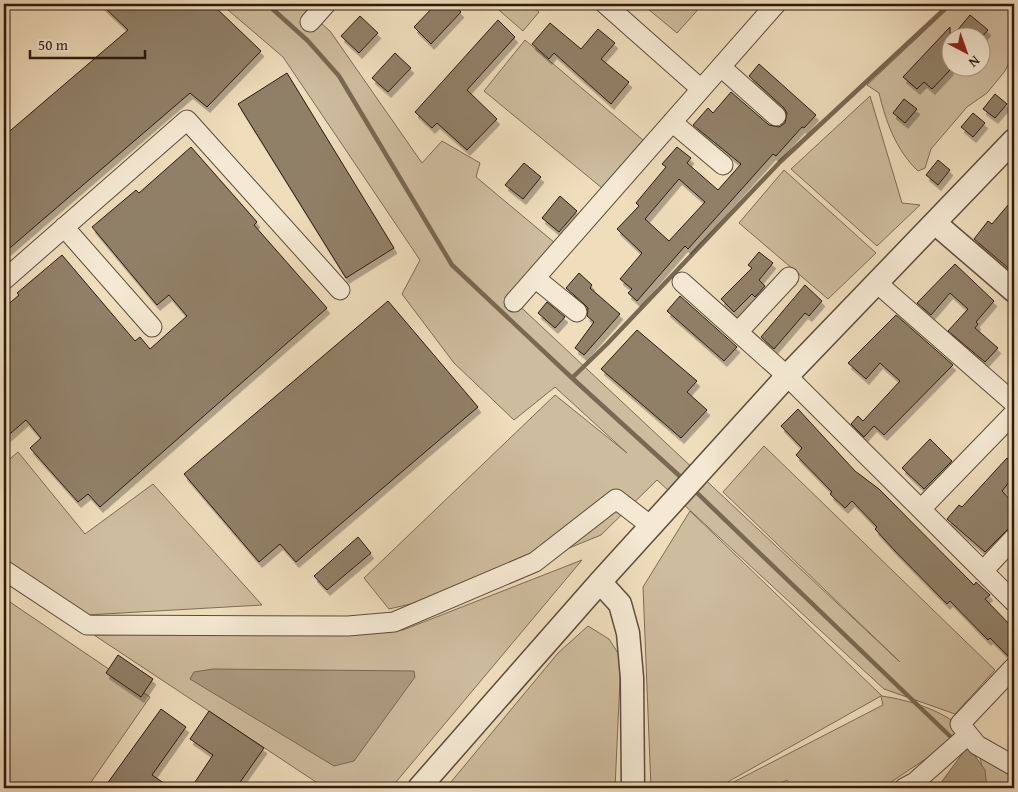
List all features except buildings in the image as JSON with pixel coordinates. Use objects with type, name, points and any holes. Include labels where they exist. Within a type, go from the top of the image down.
[{"type":"street","points":[[310,22],[326,4]]},
{"type":"street","points":[[605,4],[701,89]]},
{"type":"street","points":[[514,302],[776,4]]},
{"type":"street","points":[[721,67],[776,116]]},
{"type":"street","points":[[4,280],[187,120],[340,290]]},
{"type":"street","points":[[672,122],[723,166]]},
{"type":"street","points":[[419,788],[600,582],[787,376],[1014,140]]},
{"type":"street","points":[[935,222],[1014,289]]},
{"type":"street","points":[[64,227],[152,327]]},
{"type":"street","points":[[738,332],[790,277]]},
{"type":"street","points":[[535,278],[577,312]]},
{"type":"street","points":[[682,282],[787,376],[1014,602]]},
{"type":"street","points":[[877,284],[1014,403]]},
{"type":"street","points":[[921,510],[1014,413]]},
{"type":"street","points":[[4,570],[87,625],[348,626],[394,622],[535,562],[616,499],[652,526]]},
{"type":"street","points":[[983,571],[1014,538]]},
{"type":"street","points":[[600,582],[620,604],[628,632],[632,678],[633,788]]},
{"type":"street","points":[[1014,666],[960,724],[977,745],[1014,766]]},
{"type":"street","points":[[904,788],[915,782],[968,735]]},
{"type":"shaded area","points":[[221,4],[299,4],[330,31],[422,163],[442,141],[480,163],[476,177],[561,248],[510,297],[900,662],[723,492],[764,446],[995,670],[955,714],[884,689],[657,480],[601,535],[525,566],[419,602],[389,609],[364,578],[555,395],[627,453],[555,387],[514,420],[454,363],[402,294],[420,260],[283,57]]},
{"type":"shaded area","points":[[492,4],[530,4],[539,12],[523,31]]},
{"type":"shaded area","points":[[642,4],[703,4],[677,33]]},
{"type":"shaded area","points":[[953,4],[1014,4],[1014,53],[1005,71],[987,93],[967,107],[931,149],[925,168],[918,171],[898,145],[889,125],[879,93],[867,85]]},
{"type":"shaded area","points":[[525,40],[643,140],[602,188],[484,91]]},
{"type":"shaded area","points":[[870,96],[902,203],[920,205],[877,246],[791,169]]},
{"type":"shaded area","points":[[784,170],[876,253],[828,299],[739,223]]},
{"type":"shaded area","points":[[18,452],[85,534],[153,484],[262,605],[86,615],[4,560],[4,464]]},
{"type":"shaded area","points":[[690,511],[882,696],[904,700],[935,711],[964,729],[939,750],[882,788],[793,788],[787,780],[771,788],[722,788],[883,705],[881,696],[717,788],[651,788],[643,587]]},
{"type":"shaded area","points":[[582,560],[391,788],[325,788],[94,635],[403,630]]},
{"type":"shaded area","points":[[4,598],[150,697],[87,788],[4,788]]},
{"type":"shaded area","points":[[588,626],[609,639],[621,658],[615,788],[446,788],[558,653]]},
{"type":"shaded area","points":[[213,669],[414,671],[415,677],[354,761],[334,766],[190,679],[194,672]]},
{"type":"shaded area","points":[[977,745],[1014,767],[1014,788],[987,788]]},
{"type":"shaded area","points":[[968,746],[985,770],[987,788],[937,788]]},
{"type":"waterway","points":[[267,4],[308,41],[339,76],[452,265],[684,480]]},
{"type":"waterway","points":[[572,378],[607,344],[780,162],[950,4]]},
{"type":"waterway","points":[[693,489],[954,740]]}]
